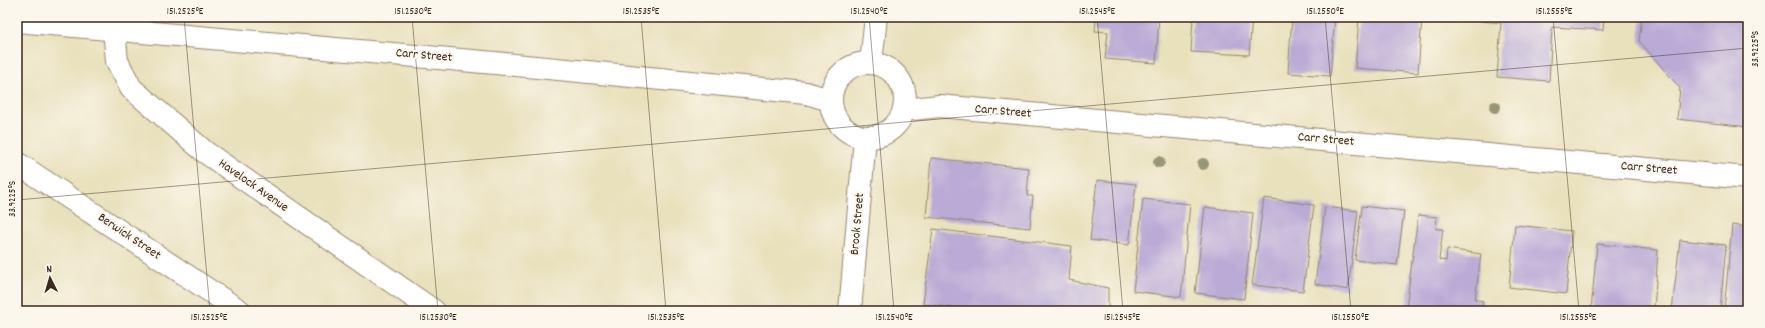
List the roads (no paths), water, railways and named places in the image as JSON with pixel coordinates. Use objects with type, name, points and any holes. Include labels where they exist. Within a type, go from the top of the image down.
[{"type":"street","points":[[871,63],[876,17]]},
{"type":"street","name":"Carr Street","points":[[17,21],[487,62],[806,93],[830,100]]},
{"type":"street","name":"Havelock Avenue","points":[[114,29],[117,61],[131,88],[205,152],[434,311]]},
{"type":"street","points":[[871,63],[884,66],[897,77],[904,88],[904,110],[894,126],[884,134],[865,138],[852,134],[838,124],[832,112],[830,100],[832,87],[839,76],[848,68],[861,64],[871,63]]},
{"type":"street","name":"Carr Street","points":[[904,110],[938,106],[1748,178]]},
{"type":"street","name":"Brook Street","points":[[850,311],[865,138]]},
{"type":"street","name":"Berwick Street","points":[[17,163],[240,311]]}]
